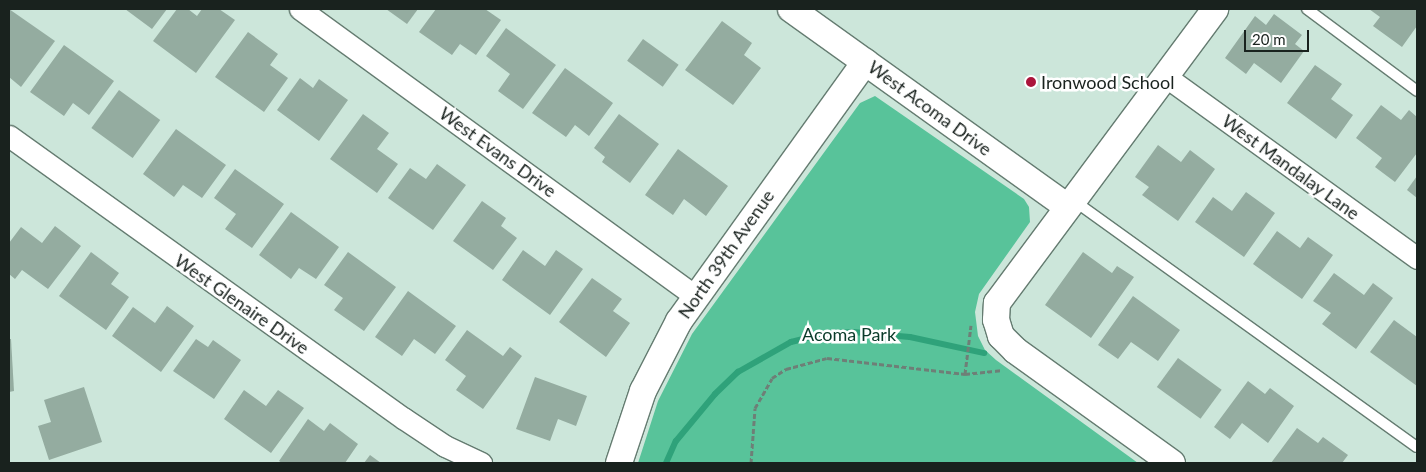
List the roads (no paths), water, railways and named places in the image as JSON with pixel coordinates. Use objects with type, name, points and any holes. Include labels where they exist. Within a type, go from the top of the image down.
[{"type":"street","name":"West Evans Drive","points":[[300,9],[695,296]]},
{"type":"street","name":"West Acoma Drive","points":[[791,9],[1071,203]]},
{"type":"street","points":[[1172,463],[1016,350],[984,322],[1215,9]]},
{"type":"street","name":"North 39th Avenue","points":[[619,463],[643,391],[663,349],[695,296],[865,62]]},
{"type":"street","name":"West Mandalay Lane","points":[[1165,76],[1417,258]]},
{"type":"street","name":"West Glenaire Drive","points":[[9,136],[403,418],[445,446],[481,463]]},
{"type":"lane","points":[[1307,9],[1417,91]]},
{"type":"lane","points":[[1071,203],[1417,447]]},
{"type":"waterway","points":[[666,463],[676,441],[715,394],[738,372],[791,342],[823,334],[853,332],[910,337],[984,353]]},
{"type":"place","name":"Ironwood School","points":[[1031,82]]},
{"type":"park label","name":"Acoma Park","points":[[849,334]]}]
